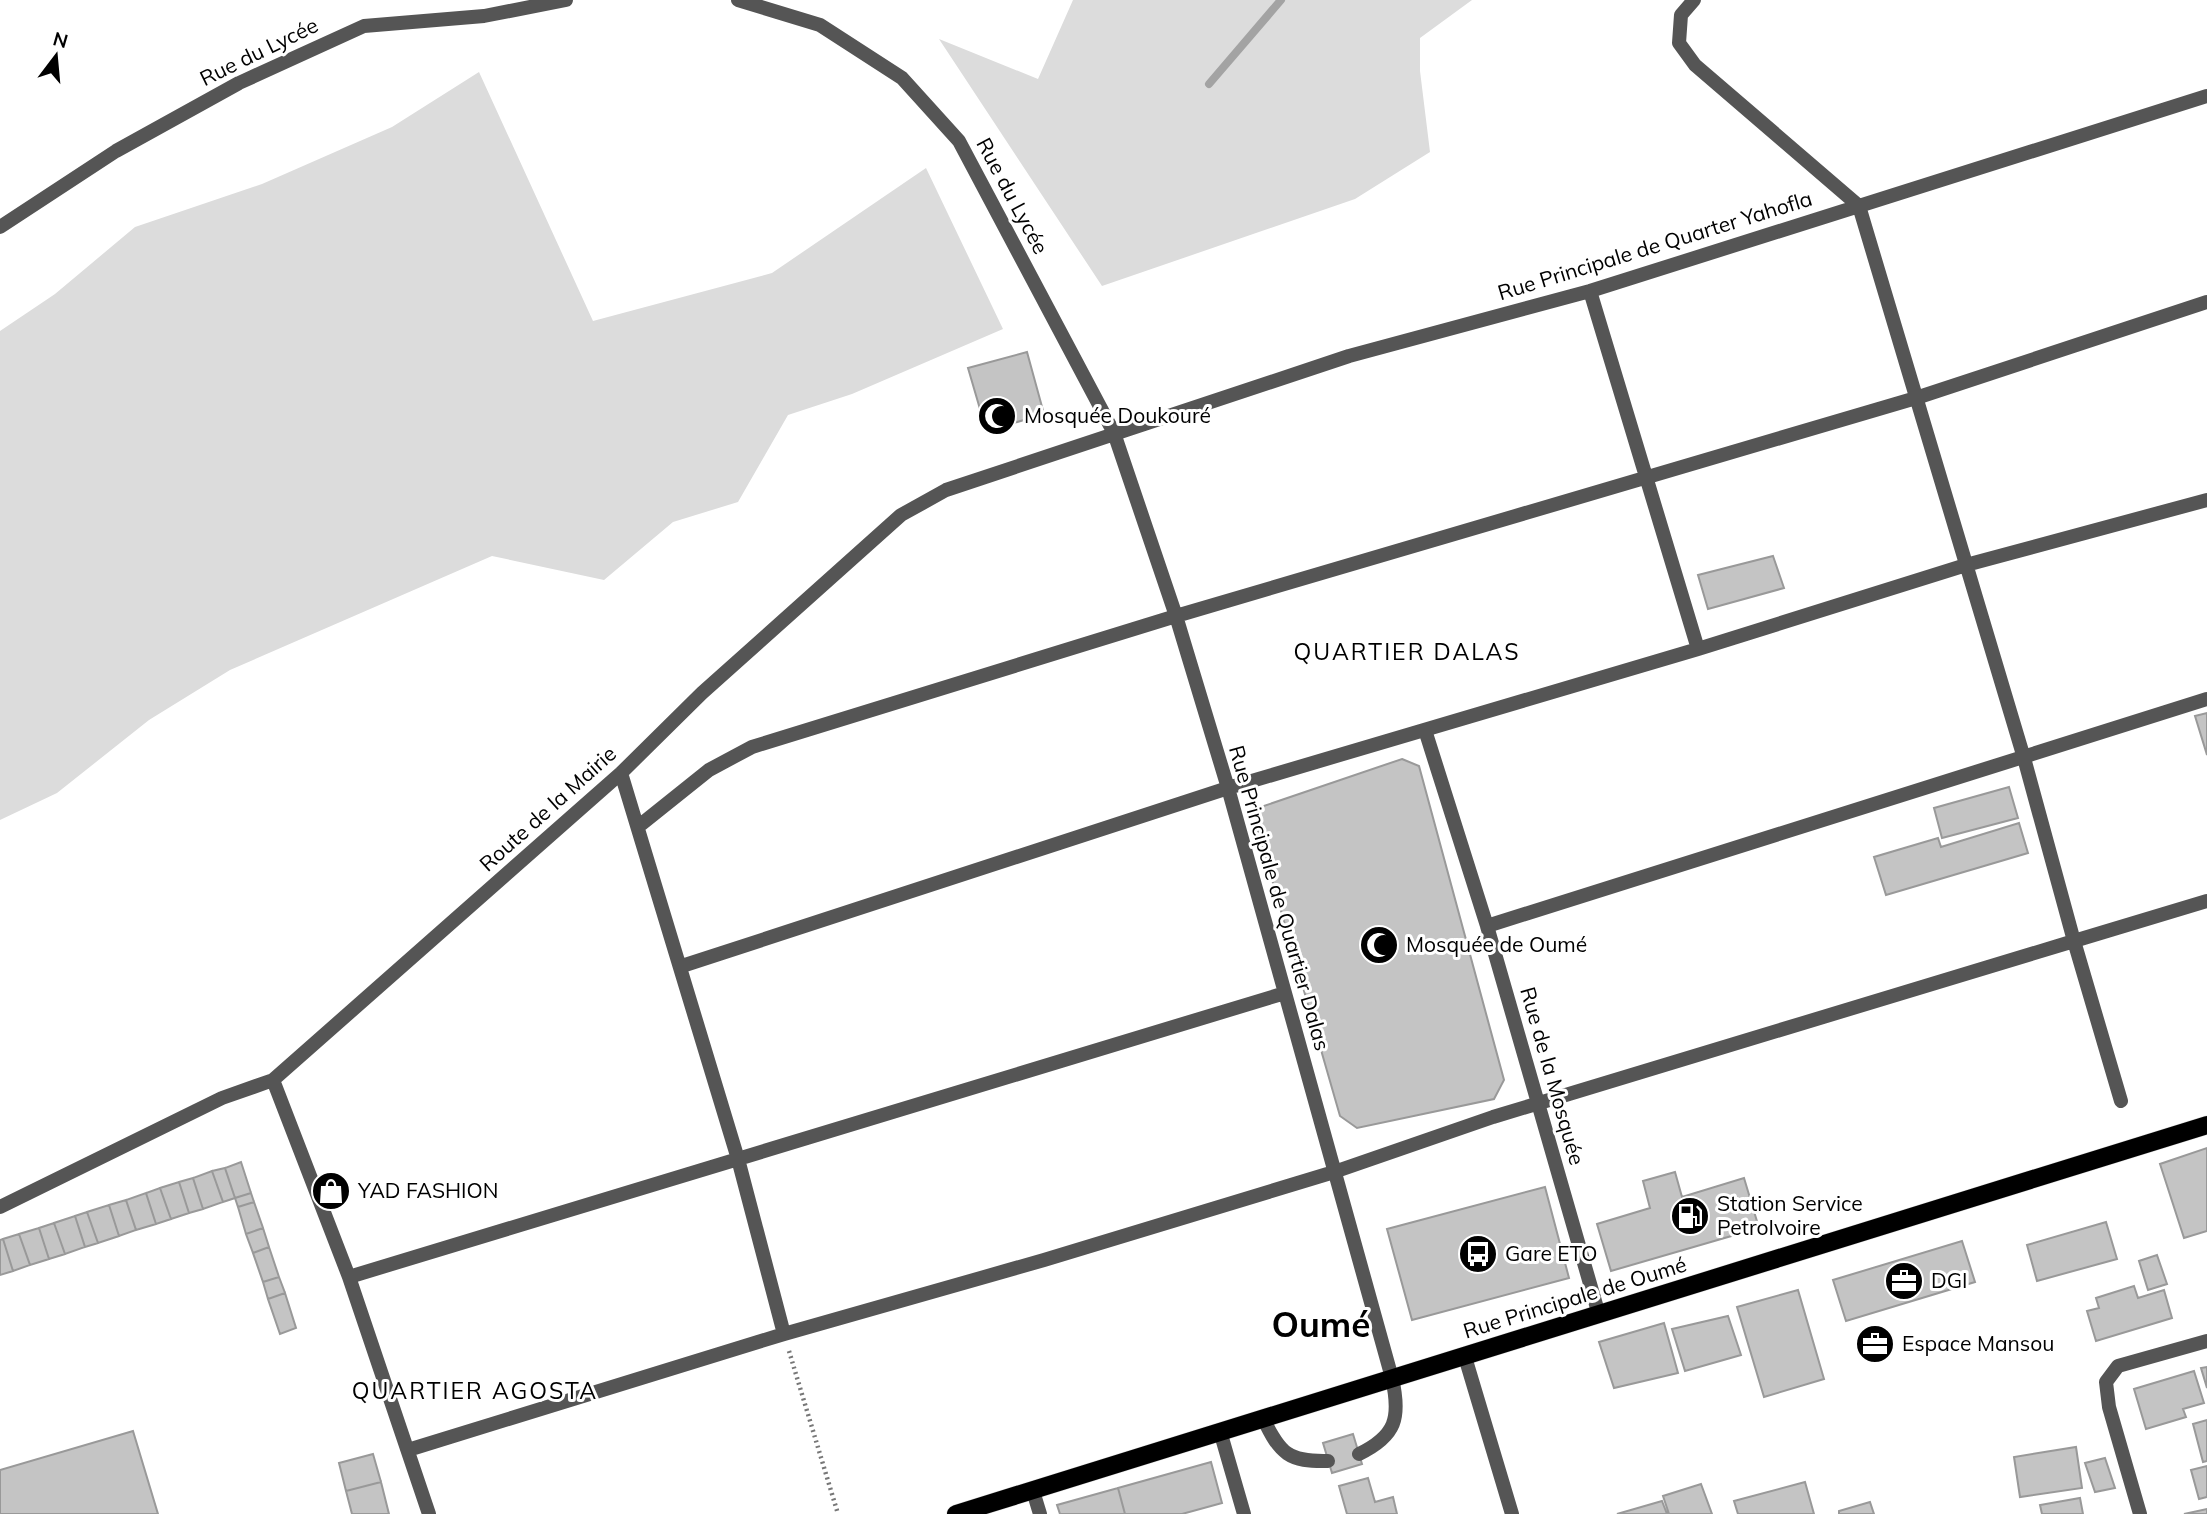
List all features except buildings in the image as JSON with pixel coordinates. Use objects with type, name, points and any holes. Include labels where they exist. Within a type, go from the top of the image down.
[{"type":"main road","name":"Rue Principale de Oumé","points":[[956,1514],[2207,1125]]},
{"type":"street","name":"Rue du Lycée","points":[[0,227],[116,151],[216,95],[364,26],[484,16],[566,0]]},
{"type":"street","name":"Rue du Lycée","points":[[738,0],[820,25],[902,78],[959,141],[1114,433]]},
{"type":"street","points":[[1694,0],[1681,15],[1679,43],[1695,65],[1859,206],[2024,758],[2121,1101]]},
{"type":"street","name":"Rue Principale de Quarter Yahofla","points":[[1114,433],[1349,356],[1590,291],[2207,96]]},
{"type":"street","points":[[1590,291],[1699,649]]},
{"type":"street","points":[[639,826],[709,770],[752,747],[1176,616],[1916,398],[2207,302]]},
{"type":"street","name":"Rue Principale de Quartier Dalas","points":[[1114,433],[1176,616],[1227,789],[1392,1378],[1396,1410],[1391,1432],[1380,1444],[1359,1454]]},
{"type":"street","name":"Route de la Mairie","points":[[0,1207],[222,1098],[273,1080],[621,773],[702,693],[901,515],[946,490],[1114,433]]},
{"type":"street","points":[[682,966],[1227,789],[1699,649],[1966,565],[2207,500]]},
{"type":"street","points":[[1487,926],[2207,699]]},
{"type":"street","name":"Rue de la Mosquée","points":[[1425,730],[1487,926],[1599,1315]]},
{"type":"street","points":[[621,773],[682,966],[738,1159],[784,1334]]},
{"type":"street","points":[[408,1450],[784,1334],[1044,1260],[1334,1172],[1482,1121],[1539,1106],[2207,901]]},
{"type":"street","points":[[349,1278],[1285,993]]},
{"type":"street","points":[[273,1080],[349,1278],[429,1514]]},
{"type":"street","points":[[2140,1514],[2109,1407],[2106,1382],[2118,1366],[2207,1341]]},
{"type":"street","points":[[1465,1357],[1513,1514]]},
{"type":"street","points":[[1263,1418],[1285,1453],[1300,1461],[1328,1461]]},
{"type":"street","points":[[1220,1431],[1244,1514]]},
{"type":"street","points":[[1033,1491],[1040,1514]]},
{"type":"path","points":[[784,1334],[838,1514]]},
{"type":"shaded area","points":[[1073,0],[1472,0],[1420,38],[1420,71],[1430,152],[1355,199],[1102,286],[939,39],[1038,79]]},
{"type":"shaded area","points":[[479,72],[593,321],[772,273],[926,168],[1003,329],[852,394],[788,415],[738,502],[673,522],[604,580],[492,556],[230,670],[149,720],[57,793],[0,820],[0,331],[55,294],[135,227],[262,184],[392,127]]},
{"type":"waterway","points":[[1209,84],[1281,0]]},
{"type":"place","name":"Mosquée Doukouré","points":[[997,416]]},
{"type":"place","name":"Mosquée de Oumé","points":[[1379,945]]},
{"type":"place","name":"YAD FASHION","points":[[331,1191]]},
{"type":"place","name":"Station Service PetroIvoire","points":[[1690,1216]]},
{"type":"place","name":"Gare ETO","points":[[1478,1254]]},
{"type":"place","name":"DGI","points":[[1904,1281]]},
{"type":"place","name":"Espace Mansou","points":[[1875,1344]]},
{"type":"district","name":"QUARTIER DALAS","points":[[1407,652]]},
{"type":"district","name":"Oumé","points":[[1321,1325]]},
{"type":"district","name":"QUARTIER AGOSTA","points":[[475,1391]]}]
